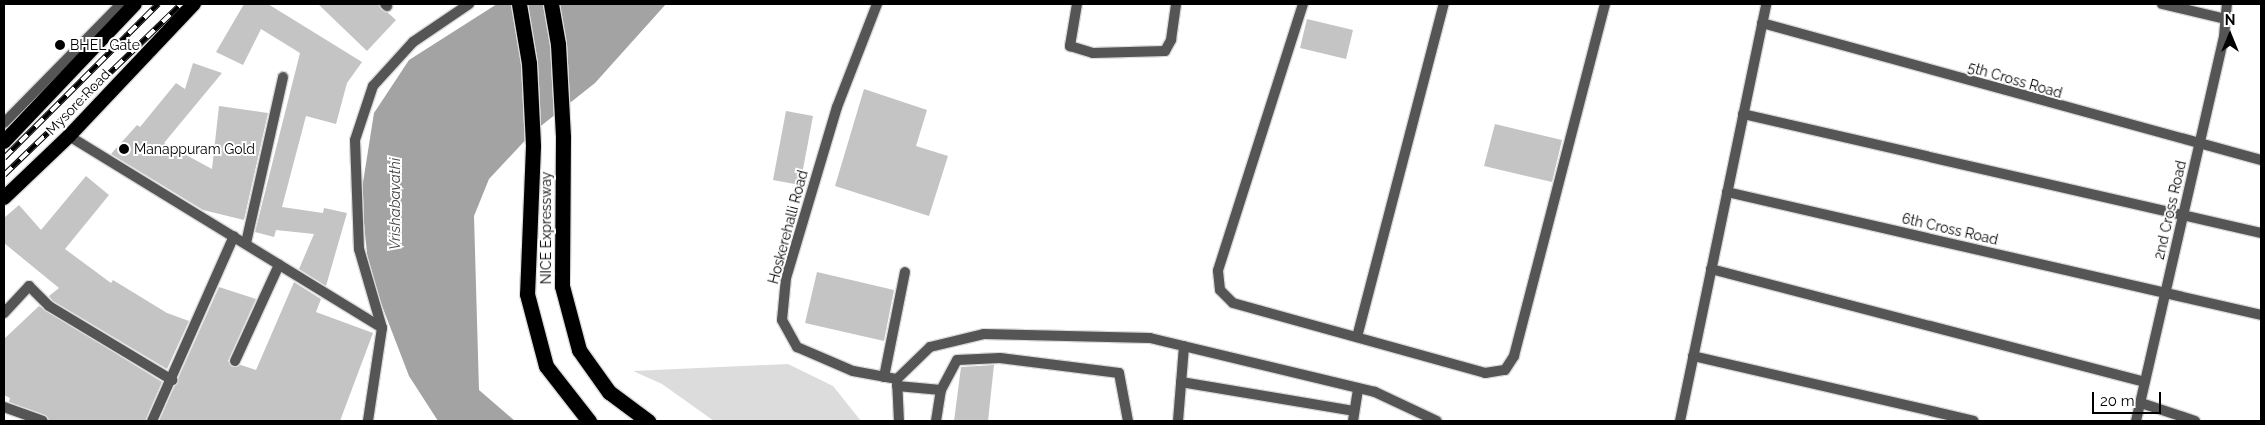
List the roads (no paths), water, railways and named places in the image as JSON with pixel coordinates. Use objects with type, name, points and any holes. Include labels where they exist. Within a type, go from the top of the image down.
[{"type":"highway","name":"Mysore Road","points":[[4,142],[135,4]]},
{"type":"highway","name":"Mysore Road","points":[[4,198],[70,136],[194,4]]},
{"type":"highway","name":"NICE Expressway","points":[[520,4],[529,63],[533,146],[527,294],[546,366],[589,421]]},
{"type":"highway","name":"NICE Expressway","points":[[551,4],[558,44],[562,137],[562,286],[579,350],[609,392],[648,421]]},
{"type":"street","points":[[4,123],[120,4]]},
{"type":"street","points":[[368,421],[382,328],[359,250],[355,140],[373,86],[413,42],[469,4]]},
{"type":"street","name":"Hoskerehalli Road","points":[[877,4],[836,107],[786,278],[782,320],[797,347],[852,371],[884,377],[897,383],[941,390]]},
{"type":"street","points":[[1077,4],[1070,46],[1093,53],[1165,51],[1171,40],[1176,4]]},
{"type":"street","points":[[1303,4],[1218,271],[1220,290],[1233,303],[1485,373],[1505,370],[1514,356],[1605,4]]},
{"type":"street","points":[[1357,337],[1444,4]]},
{"type":"street","points":[[1680,421],[1766,4]]},
{"type":"street","points":[[2162,4],[2226,19]]},
{"type":"street","name":"2nd Cross Road","points":[[2136,421],[2199,146],[2226,19],[2227,4]]},
{"type":"street","name":"5th Cross Road","points":[[1762,24],[2199,146],[2261,160]]},
{"type":"street","points":[[246,243],[283,78]]},
{"type":"street","points":[[1744,114],[2183,218],[2261,233]]},
{"type":"street","points":[[70,136],[382,328]]},
{"type":"street","name":"6th Cross Road","points":[[1728,192],[2261,315]]},
{"type":"street","points":[[152,421],[172,380],[234,236]]},
{"type":"street","points":[[235,361],[279,265]]},
{"type":"street","points":[[1711,269],[2146,382]]},
{"type":"street","points":[[884,377],[905,272]]},
{"type":"street","points":[[4,313],[29,286],[49,306],[172,380]]},
{"type":"street","points":[[899,421],[897,383],[930,346],[984,334],[1150,338],[1358,388],[1437,421]]},
{"type":"street","points":[[1178,421],[1184,346]]},
{"type":"street","points":[[1694,356],[1974,421]]},
{"type":"street","points":[[936,421],[941,390],[957,360],[1000,358],[1119,373],[1128,421]]},
{"type":"street","points":[[1181,382],[1354,416],[1358,388]]},
{"type":"street","points":[[2141,403],[2195,421]]},
{"type":"street","points":[[4,407],[43,421]]},
{"type":"water","name":"Vrishabavathi","points":[[497,4],[666,4],[595,83],[532,133],[489,179],[474,216],[479,390],[515,421],[438,421],[409,376],[369,272],[361,195],[374,113],[409,60]]},
{"type":"railway","points":[[4,158],[158,4]]},
{"type":"railway","points":[[4,175],[181,4]]},
{"type":"place","name":"BHEL Gate","points":[[60,45]]},
{"type":"place","name":"Manappuram Gold","points":[[124,149]]}]
